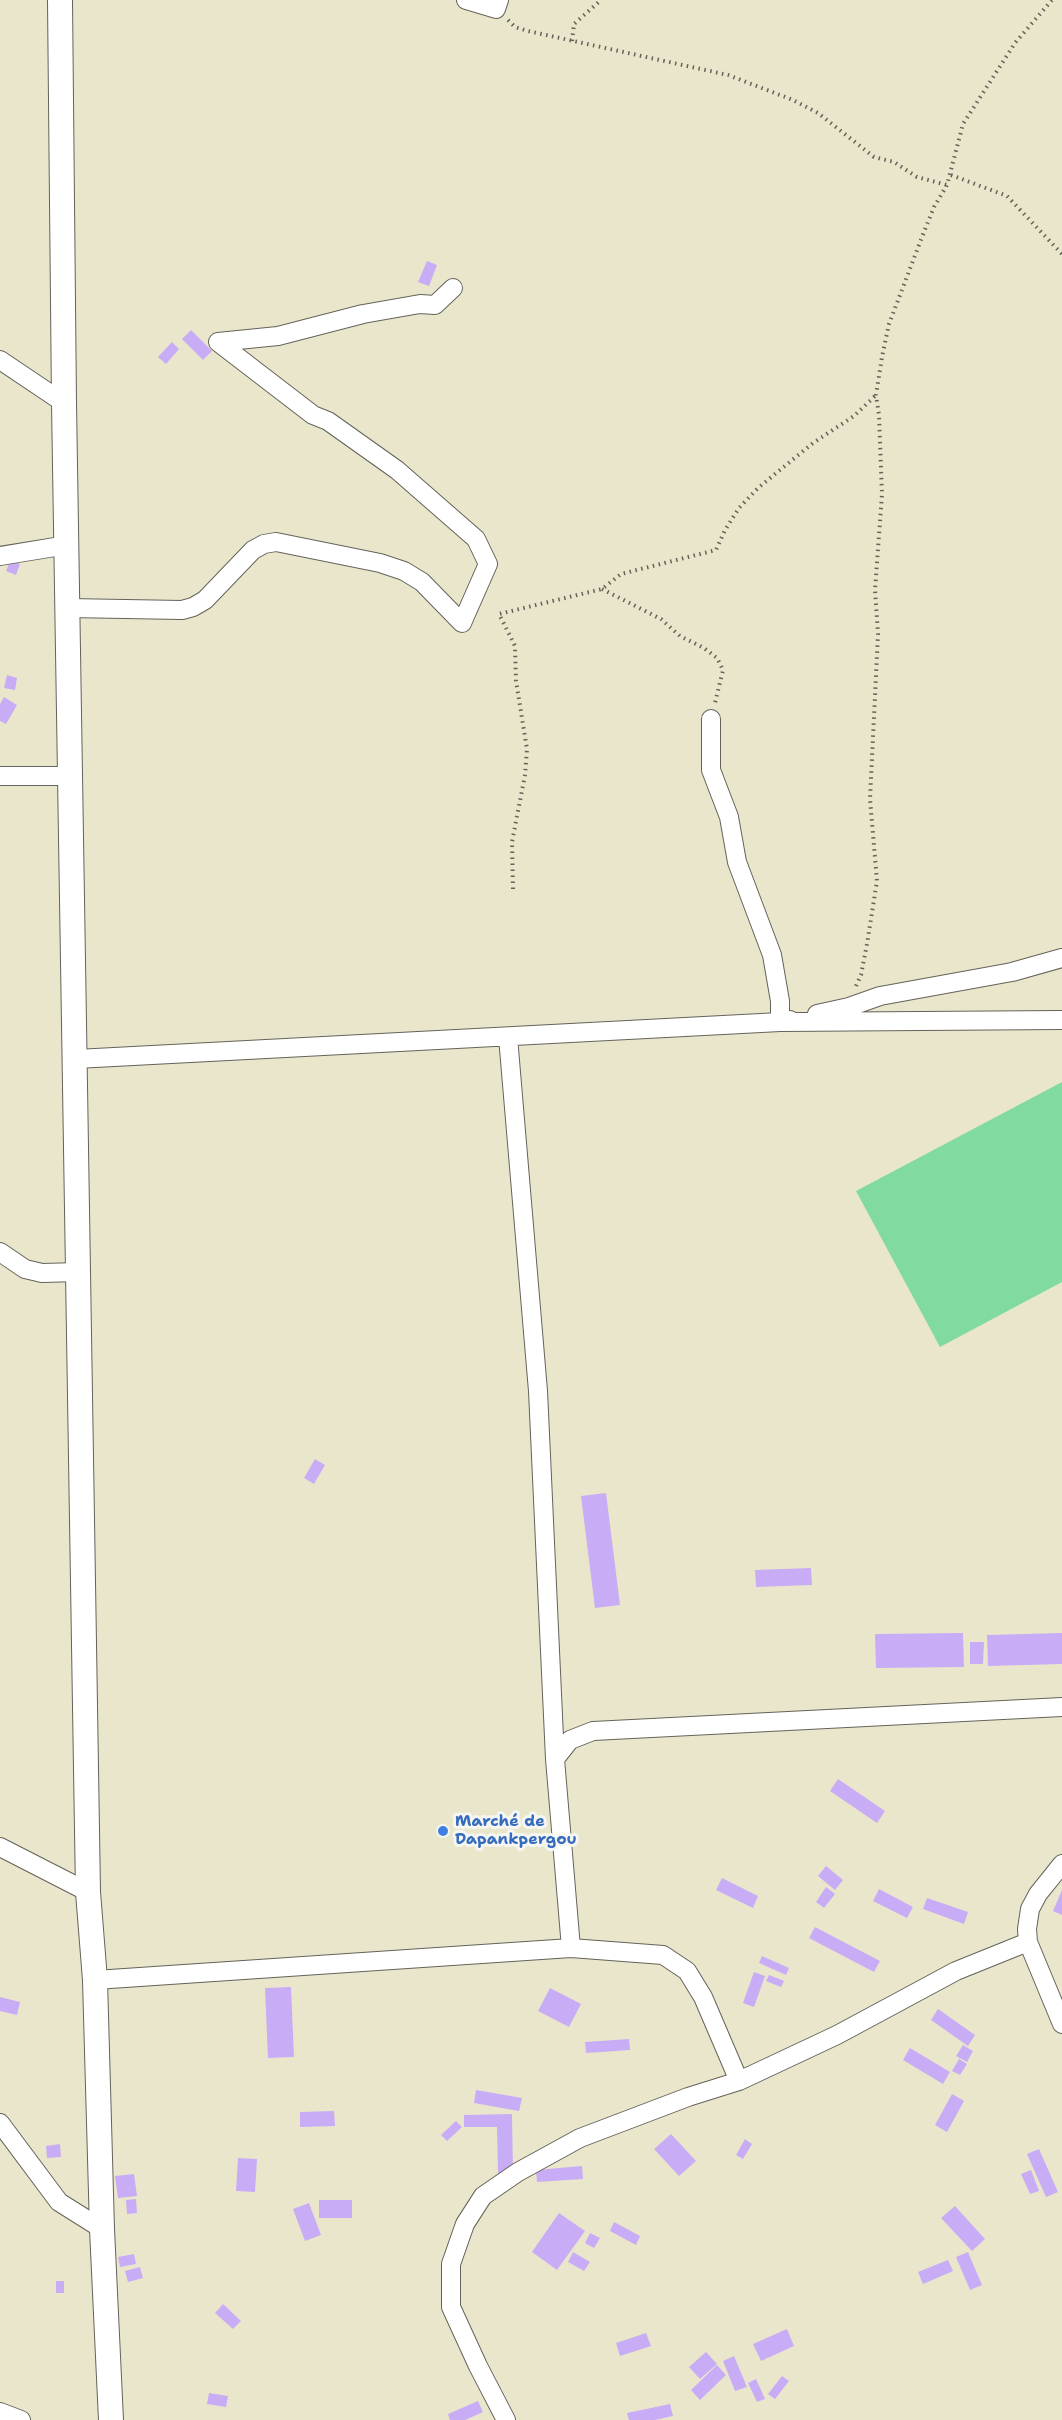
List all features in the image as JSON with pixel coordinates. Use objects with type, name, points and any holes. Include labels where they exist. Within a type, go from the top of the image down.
[{"type":"main road","points":[[60,0],[64,403],[88,1892],[95,1980],[102,2229],[111,2420]]},
{"type":"street","points":[[466,0],[498,4]]},
{"type":"street","points":[[68,608],[182,610],[194,607],[205,600],[253,550],[264,543],[276,542],[380,563],[404,571],[422,582],[462,623],[488,564],[476,540],[397,470],[328,421],[313,415],[218,342],[278,336],[363,314],[420,304],[435,304],[453,288]]},
{"type":"street","points":[[0,360],[64,403]]},
{"type":"street","points":[[0,556],[67,545]]},
{"type":"street","points":[[711,718],[711,770],[729,817],[737,862],[771,955],[780,1001],[780,1022]]},
{"type":"street","points":[[0,776],[71,776]]},
{"type":"street","points":[[780,1022],[849,1007],[880,996],[1012,972],[1062,958]]},
{"type":"street","points":[[76,1059],[780,1022],[1062,1020]]},
{"type":"street","points":[[508,1036],[538,1391],[555,1759],[571,1948]]},
{"type":"street","points":[[0,1252],[25,1269],[42,1273],[79,1272]]},
{"type":"street","points":[[555,1759],[570,1740],[593,1731],[1062,1707]]},
{"type":"street","points":[[0,1847],[88,1892]]},
{"type":"street","points":[[1062,1864],[1038,1894],[1030,1910],[1028,1942],[1062,2024]]},
{"type":"street","points":[[506,2420],[451,2307],[451,2265],[457,2243],[473,2209],[483,2196],[497,2185],[580,2138],[688,2097],[739,2081],[837,2035],[956,1971],[1028,1942]]},
{"type":"street","points":[[95,1980],[571,1948],[663,1955],[687,1971],[703,1997],[739,2081]]},
{"type":"street","points":[[0,2123],[59,2202],[102,2229]]},
{"type":"street","points":[[0,2412],[21,2420]]},
{"type":"path","points":[[572,40],[574,24],[601,0]]},
{"type":"path","points":[[849,1007],[861,975],[877,881],[870,799],[878,634],[875,590],[882,494],[876,395],[889,324],[934,207],[951,175],[963,124],[1015,43],[1052,0]]},
{"type":"path","points":[[498,4],[515,27],[728,75],[793,100],[818,113],[874,158],[894,162],[917,177],[947,185]]},
{"type":"path","points":[[951,175],[1007,196],[1062,254]]},
{"type":"path","points":[[513,889],[512,842],[525,775],[527,750],[516,681],[514,646],[499,614],[602,589],[621,574],[716,550],[739,508],[758,488],[813,442],[854,416],[876,395]]},
{"type":"path","points":[[602,589],[661,619],[680,636],[704,648],[717,658],[723,670],[711,718]]},
{"type":"green space","points":[[1062,1082],[1062,1282],[940,1347],[856,1191]]},
{"type":"building","points":[[427,261],[437,265],[429,286],[418,282]]},
{"type":"building","points":[[191,330],[212,351],[203,360],[182,339]]},
{"type":"building","points":[[172,342],[179,349],[166,364],[158,357]]},
{"type":"building","points":[[10,561],[20,564],[16,575],[6,571]]},
{"type":"building","points":[[7,675],[17,678],[15,690],[4,688]]},
{"type":"building","points":[[4,697],[17,705],[6,724],[0,721],[0,704]]},
{"type":"building","points":[[315,1459],[325,1465],[314,1484],[304,1478]]},
{"type":"building","points":[[606,1493],[620,1605],[595,1608],[581,1496]]},
{"type":"building","points":[[811,1568],[812,1585],[756,1587],[755,1570]]},
{"type":"building","points":[[963,1633],[964,1667],[876,1668],[875,1634]]},
{"type":"building","points":[[1062,1633],[1062,1664],[988,1666],[987,1635]]},
{"type":"building","points":[[970,1642],[984,1642],[983,1664],[970,1664]]},
{"type":"building","points":[[838,1779],[885,1811],[877,1823],[830,1791]]},
{"type":"building","points":[[826,1866],[843,1880],[835,1890],[818,1876]]},
{"type":"building","points":[[722,1878],[758,1896],[753,1908],[716,1890]]},
{"type":"building","points":[[826,1887],[835,1894],[824,1908],[816,1902]]},
{"type":"building","points":[[879,1889],[913,1907],[907,1918],[873,1901]]},
{"type":"building","points":[[1062,1890],[1062,1915],[1053,1911]]},
{"type":"building","points":[[927,1898],[968,1912],[964,1924],[923,1909]]},
{"type":"building","points":[[815,1927],[880,1961],[874,1972],[809,1938]]},
{"type":"building","points":[[762,1956],[789,1968],[786,1975],[759,1963]]},
{"type":"building","points":[[754,1972],[765,1976],[754,2007],[743,2003]]},
{"type":"building","points":[[769,1975],[784,1981],[781,1987],[766,1981]]},
{"type":"building","points":[[291,1987],[294,2057],[268,2058],[265,1988]]},
{"type":"building","points":[[550,1988],[581,2004],[569,2027],[538,2011]]},
{"type":"building","points":[[0,1997],[20,2002],[17,2015],[0,2011]]},
{"type":"building","points":[[938,2009],[975,2035],[968,2046],[931,2020]]},
{"type":"building","points":[[629,2039],[630,2050],[586,2053],[585,2042]]},
{"type":"building","points":[[963,2045],[973,2051],[967,2062],[956,2056]]},
{"type":"building","points":[[910,2048],[950,2072],[943,2084],[903,2060]]},
{"type":"building","points":[[959,2059],[967,2064],[960,2075],[952,2071]]},
{"type":"building","points":[[476,2090],[522,2098],[519,2111],[474,2103]]},
{"type":"building","points":[[952,2094],[964,2101],[947,2132],[935,2125]]},
{"type":"building","points":[[334,2111],[335,2126],[300,2127],[300,2112]]},
{"type":"building","points":[[512,2114],[513,2173],[498,2173],[497,2127],[464,2127],[464,2115]]},
{"type":"building","points":[[456,2121],[462,2127],[447,2141],[441,2135]]},
{"type":"building","points":[[671,2134],[696,2161],[679,2176],[654,2149]]},
{"type":"building","points":[[745,2139],[752,2144],[743,2159],[736,2155]]},
{"type":"building","points":[[60,2144],[61,2157],[47,2158],[46,2146]]},
{"type":"building","points":[[1039,2149],[1058,2192],[1046,2197],[1027,2154]]},
{"type":"building","points":[[238,2158],[257,2159],[255,2192],[236,2191]]},
{"type":"building","points":[[582,2166],[583,2179],[537,2182],[536,2170]]},
{"type":"building","points":[[1031,2170],[1039,2191],[1030,2194],[1021,2174]]},
{"type":"building","points":[[134,2174],[137,2196],[118,2198],[115,2176]]},
{"type":"building","points":[[136,2199],[137,2213],[127,2214],[126,2200]]},
{"type":"building","points":[[319,2200],[352,2200],[352,2218],[319,2218]]},
{"type":"building","points":[[309,2203],[321,2235],[305,2241],[293,2209]]},
{"type":"building","points":[[955,2206],[985,2239],[972,2251],[941,2218]]},
{"type":"building","points":[[559,2213],[585,2231],[557,2270],[532,2252]]},
{"type":"building","points":[[614,2222],[640,2236],[636,2245],[610,2231]]},
{"type":"building","points":[[590,2233],[600,2238],[594,2248],[585,2243]]},
{"type":"building","points":[[573,2252],[590,2262],[584,2271],[568,2262]]},
{"type":"building","points":[[968,2252],[982,2285],[970,2290],[956,2257]]},
{"type":"building","points":[[134,2254],[136,2264],[120,2267],[118,2257]]},
{"type":"building","points":[[948,2260],[953,2271],[923,2284],[918,2272]]},
{"type":"building","points":[[140,2267],[143,2278],[128,2282],[125,2271]]},
{"type":"building","points":[[56,2281],[64,2281],[64,2293],[56,2293]]},
{"type":"building","points":[[223,2304],[241,2321],[233,2329],[215,2313]]},
{"type":"building","points":[[787,2329],[794,2346],[761,2361],[753,2344]]},
{"type":"building","points":[[646,2333],[651,2346],[620,2356],[616,2343]]},
{"type":"building","points":[[706,2352],[717,2364],[700,2379],[689,2367]]},
{"type":"building","points":[[734,2356],[747,2387],[735,2391],[723,2361]]},
{"type":"building","points":[[717,2365],[726,2375],[700,2400],[691,2390]]},
{"type":"building","points":[[782,2376],[789,2381],[775,2399],[768,2394]]},
{"type":"building","points":[[756,2379],[765,2399],[757,2402],[748,2383]]},
{"type":"building","points":[[209,2393],[228,2396],[226,2407],[207,2404]]},
{"type":"building","points":[[478,2401],[483,2412],[465,2420],[450,2420],[448,2414]]},
{"type":"building","points":[[670,2404],[673,2416],[655,2420],[629,2420],[627,2413]]},
{"type":"place","name":"Marché de Dapankpergou","points":[[443,1831]]}]
